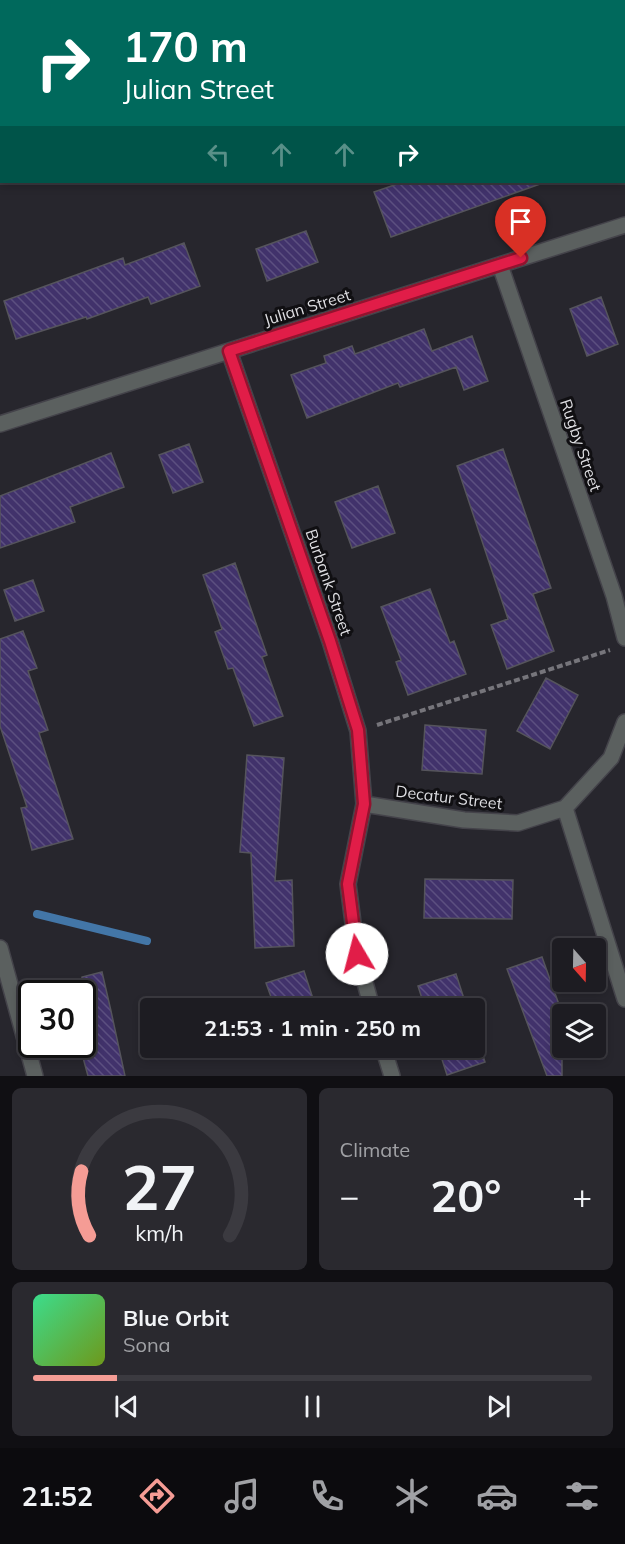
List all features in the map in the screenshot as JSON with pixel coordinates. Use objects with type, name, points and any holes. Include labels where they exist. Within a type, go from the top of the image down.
[{"type":"street","name":"Julian Street","points":[[0,423],[625,225]]},
{"type":"street","name":"Rugby Street","points":[[500,265],[614,596],[620,644]]},
{"type":"street","name":"Burbank Street","points":[[229,351],[330,641],[358,730],[364,804],[348,884],[357,954],[369,998]]},
{"type":"street","name":"Decatur Street","points":[[364,804],[464,820],[518,823],[565,808],[611,758],[625,722]]},
{"type":"street","points":[[565,808],[625,999]]},
{"type":"street","points":[[0,948],[34,1076]]},
{"type":"street","points":[[386,1058],[392,1076]]},
{"type":"path","points":[[358,730],[620,644]]},
{"type":"building","points":[[400,183],[540,184],[391,237],[374,192]]},
{"type":"building","points":[[306,231],[318,262],[267,281],[256,249]]},
{"type":"building","points":[[184,243],[200,286],[151,304],[148,297],[87,319],[86,317],[16,339],[4,301],[123,258],[125,265]]},
{"type":"building","points":[[601,297],[618,344],[587,356],[570,309]]},
{"type":"building","points":[[424,329],[432,351],[472,336],[488,381],[464,390],[456,367],[400,387],[398,383],[307,418],[291,375],[326,363],[324,356],[352,346],[355,354]]},
{"type":"building","points":[[189,444],[203,482],[173,493],[159,455]]},
{"type":"building","points":[[503,449],[551,588],[533,594],[554,651],[507,669],[491,625],[508,619],[457,466]]},
{"type":"building","points":[[111,453],[124,487],[70,507],[75,522],[0,548],[0,496]]},
{"type":"building","points":[[378,486],[395,533],[352,548],[335,502]]},
{"type":"building","points":[[235,563],[267,655],[262,657],[283,716],[254,726],[233,668],[228,669],[215,632],[222,629],[203,575]]},
{"type":"building","points":[[33,580],[44,611],[15,621],[4,590]]},
{"type":"building","points":[[430,589],[450,643],[454,641],[466,674],[408,695],[396,662],[401,660],[381,607]]},
{"type":"building","points":[[23,631],[37,668],[28,671],[48,730],[39,733],[73,839],[32,850],[21,808],[27,807],[0,726],[0,639]]},
{"type":"building","points":[[546,678],[578,695],[550,749],[517,731]]},
{"type":"building","points":[[425,725],[486,730],[482,774],[422,770]]},
{"type":"building","points":[[247,755],[284,758],[275,881],[292,880],[294,946],[255,948],[251,853],[240,852]]},
{"type":"building","points":[[425,879],[513,880],[512,919],[424,918]]},
{"type":"building","points":[[542,957],[552,985],[552,992],[554,992],[559,1004],[552,1004],[552,1058],[562,1058],[562,1076],[547,1076],[507,969]]},
{"type":"building","points":[[304,971],[313,998],[271,998],[266,983]]},
{"type":"building","points":[[102,972],[125,1076],[88,1076],[83,1058],[96,1058],[96,980],[82,980],[82,977]]},
{"type":"building","points":[[456,974],[464,998],[422,998],[418,986]]},
{"type":"building","points":[[442,1058],[484,1058],[485,1062],[447,1075]]},
{"type":"waterway","points":[[37,914],[147,941]]},
{"type":"route","points":[[357,954],[348,884],[364,804],[358,730],[330,641],[229,351],[521,258]]}]
